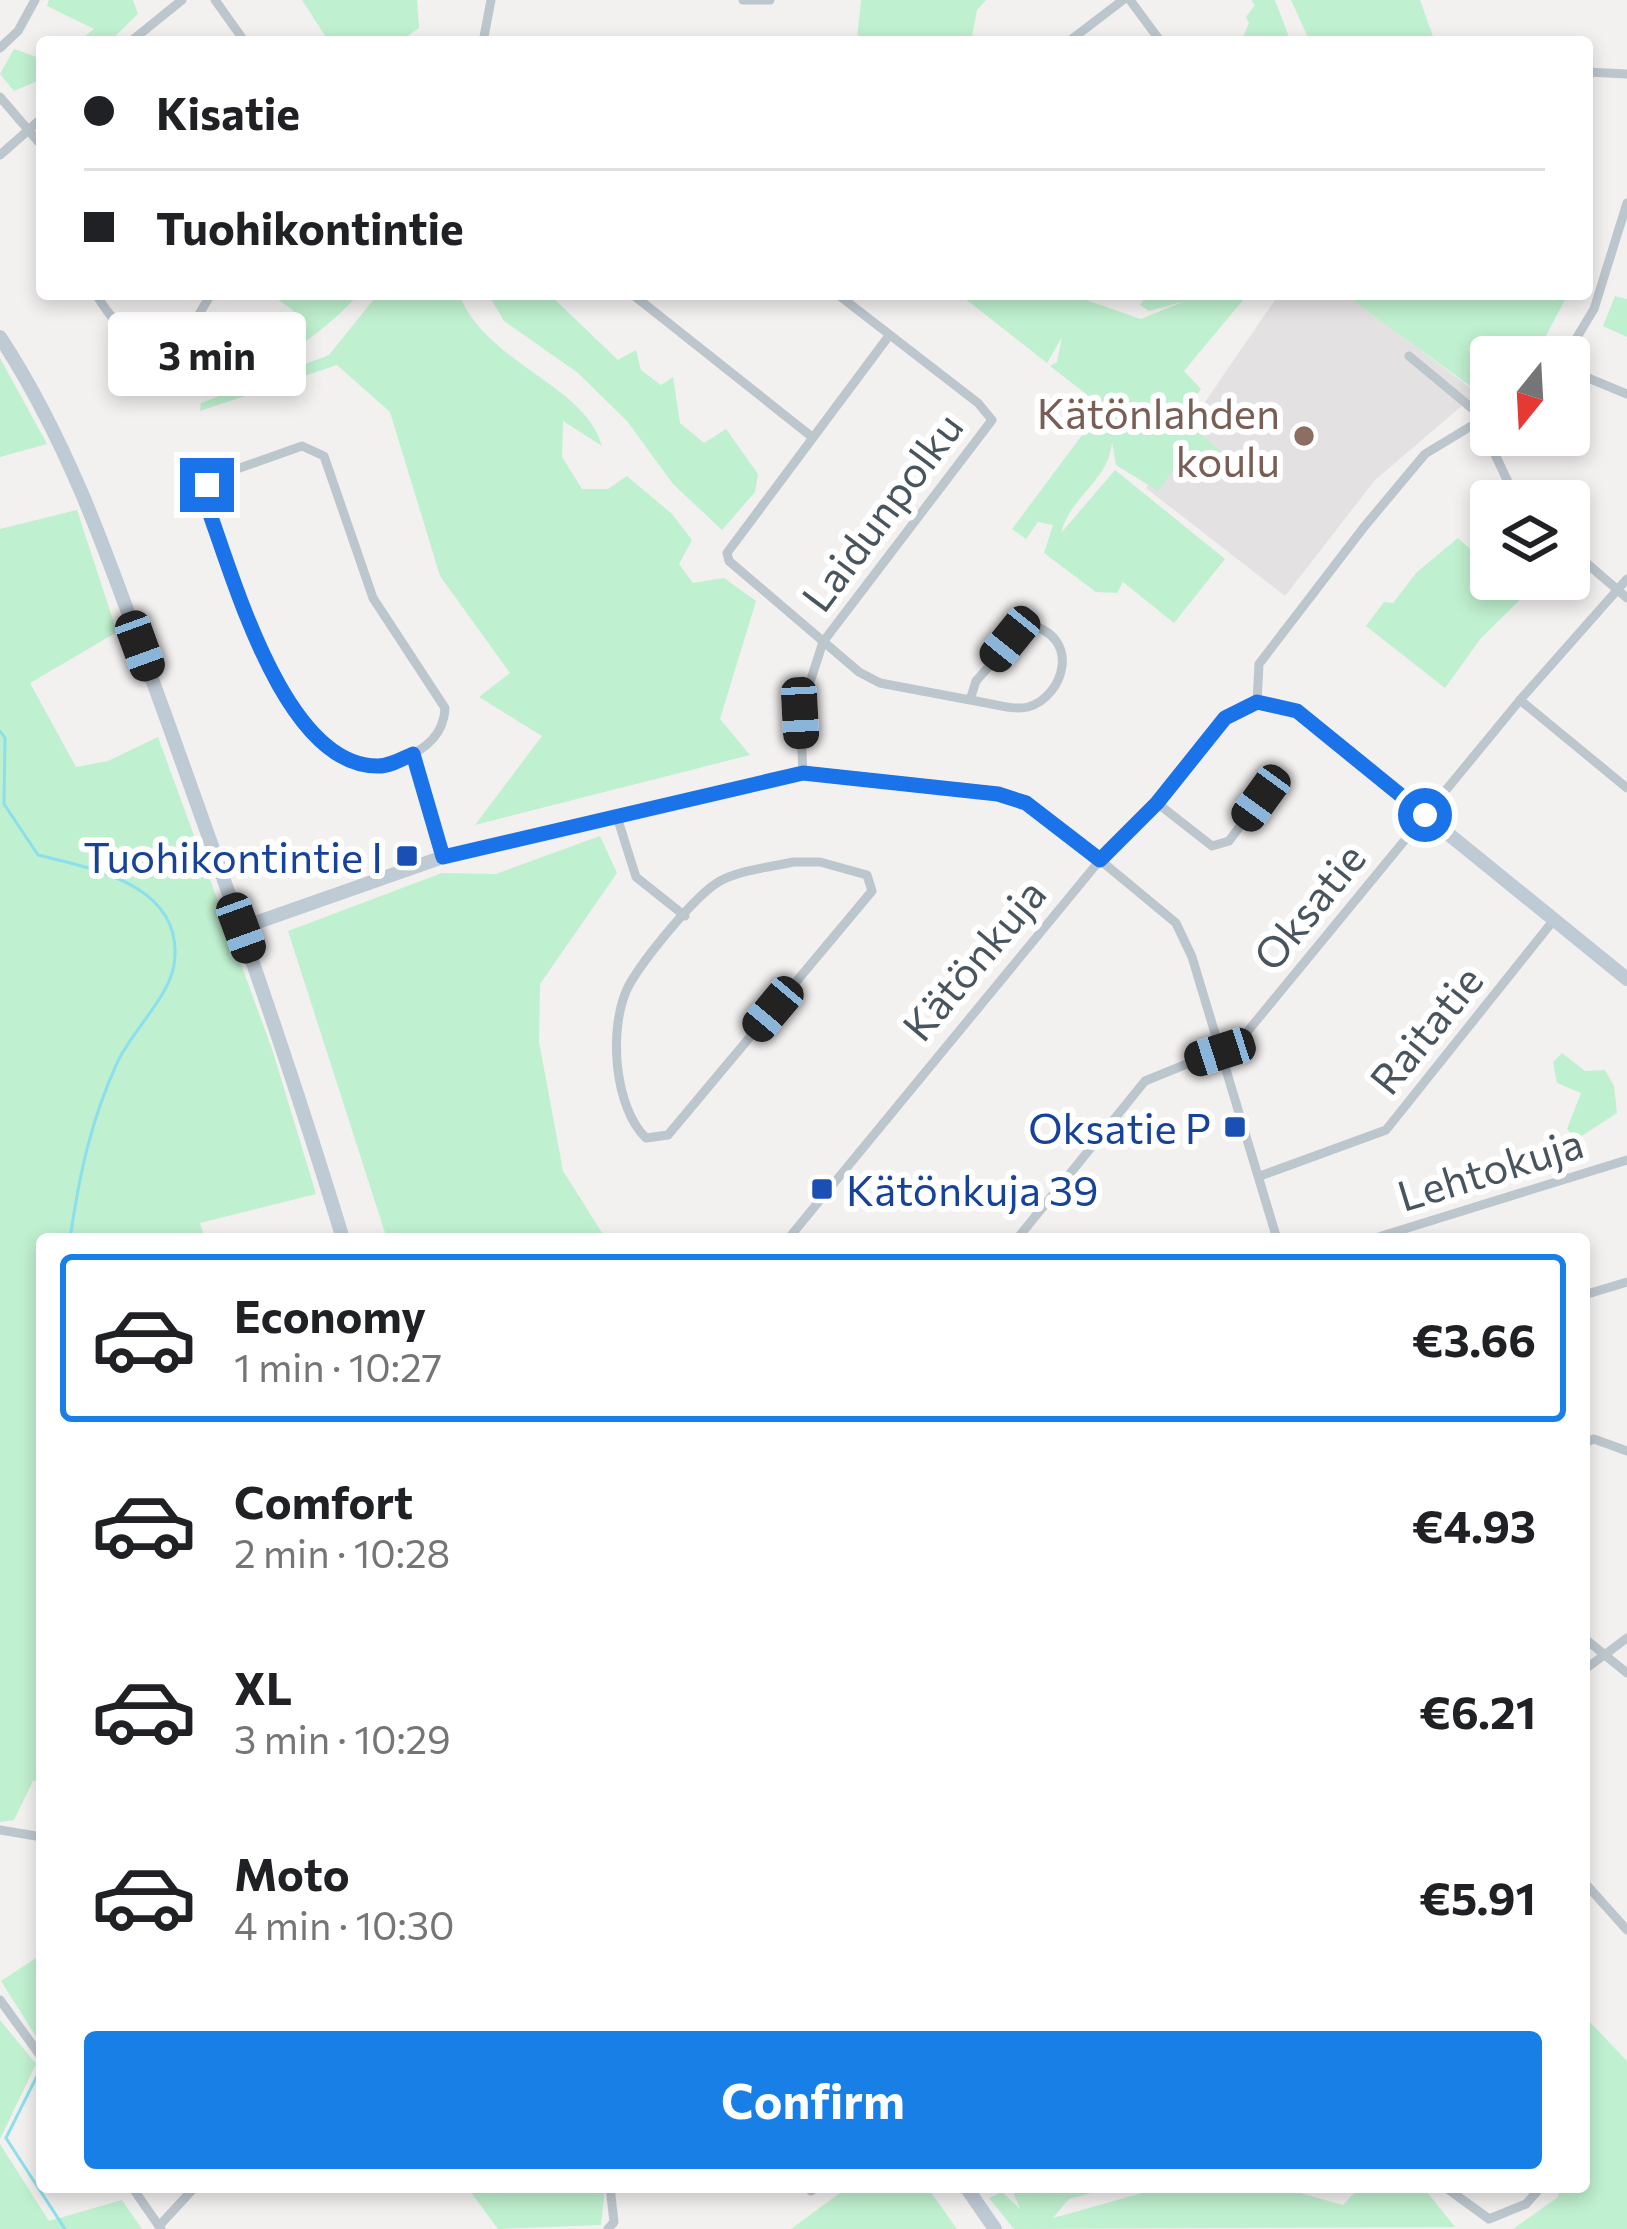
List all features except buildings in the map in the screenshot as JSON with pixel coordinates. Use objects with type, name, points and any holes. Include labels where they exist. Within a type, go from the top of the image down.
[{"type":"street","points":[[0,48],[18,31],[35,0]]},
{"type":"street","points":[[137,36],[182,0]]},
{"type":"street","points":[[214,0],[241,36]]},
{"type":"street","points":[[484,36],[491,0]]},
{"type":"street","points":[[742,0],[770,0]]},
{"type":"street","points":[[1076,36],[1126,0],[1156,36]]},
{"type":"street","points":[[1593,72],[1627,74]]},
{"type":"street","points":[[0,97],[36,139]]},
{"type":"street","points":[[0,155],[36,123]]},
{"type":"street","points":[[1578,336],[1594,309],[1627,203]]},
{"type":"street","points":[[100,300],[118,326],[143,334],[198,316],[207,300]]},
{"type":"street","points":[[640,300],[812,437]]},
{"type":"street","points":[[844,300],[888,338],[727,553],[744,579],[880,683],[970,700],[1035,704],[1061,673],[1065,658],[1060,645],[1048,632],[1027,624],[976,681],[970,700]]},
{"type":"street","points":[[0,338],[50,420],[83,493],[285,1046],[341,1233]]},
{"type":"street","name":"Laidunpolku","points":[[803,773],[800,713],[823,642],[992,420],[978,403],[888,338]]},
{"type":"street","points":[[1409,356],[1470,404]]},
{"type":"street","points":[[1590,379],[1627,394]]},
{"type":"street","points":[[1470,427],[1425,454],[1364,527],[1259,664],[1257,702],[1297,711],[1627,980]]},
{"type":"street","points":[[302,446],[324,456],[373,598],[442,696],[445,721],[437,736],[413,754],[383,766],[334,753],[263,660],[207,506],[207,485],[214,477],[302,446]]},
{"type":"street","points":[[1590,566],[1623,594]]},
{"type":"street","name":"Oksatie","points":[[1022,1233],[1145,1081],[1238,1042],[1520,700],[1623,594],[1627,579]]},
{"type":"street","points":[[1520,700],[1627,788]]},
{"type":"street","name":"Kätönkuja","points":[[793,1233],[1100,860],[1157,803],[1225,718],[1257,702]]},
{"type":"street","points":[[413,754],[443,857]]},
{"type":"street","points":[[241,928],[443,857],[803,773],[998,794],[1026,803],[1176,923],[1275,1233]]},
{"type":"street","points":[[1157,803],[1213,846],[1228,841],[1261,798]]},
{"type":"street","points":[[617,817],[636,877],[685,916]]},
{"type":"street","points":[[793,862],[853,868],[867,875],[872,891],[668,1135],[646,1138],[632,1125],[619,1071],[620,1019],[628,988],[685,916],[719,882],[793,862]]},
{"type":"street","name":"Raitatie","points":[[1259,1176],[1386,1130],[1553,921]]},
{"type":"street","name":"Lehtokuja","points":[[1391,1233],[1627,1160]]},
{"type":"street","points":[[1590,1293],[1627,1282]]},
{"type":"street","points":[[1590,1440],[1627,1451]]},
{"type":"street","points":[[1590,1665],[1627,1637]]},
{"type":"street","points":[[1590,1642],[1627,1673]]},
{"type":"street","points":[[0,1830],[36,1836]]},
{"type":"street","points":[[1590,1889],[1627,1930]]},
{"type":"street","points":[[0,2000],[36,2050]]},
{"type":"street","points":[[136,2193],[160,2228],[190,2193]]},
{"type":"street","points":[[608,2229],[614,2222],[611,2193]]},
{"type":"street","points":[[970,2193],[995,2229]]},
{"type":"street","points":[[1453,2193],[1489,2219],[1526,2204],[1536,2193]]},
{"type":"shaded area","name":"Kätönlahden koulu","points":[[1275,300],[1355,300],[1470,388],[1470,399],[1375,480],[1285,596],[1146,488]]},
{"type":"green space","points":[[49,0],[133,0],[138,14],[115,36],[85,36],[94,29],[47,6]]},
{"type":"green space","points":[[302,0],[417,0],[419,28],[408,36],[325,36]]},
{"type":"green space","points":[[861,0],[986,0],[977,10],[972,36],[857,36]]},
{"type":"green space","points":[[1251,0],[1275,0],[1289,36],[1244,36],[1249,23],[1246,17],[1255,5]]},
{"type":"green space","points":[[1291,0],[1420,0],[1433,36],[1307,36]]},
{"type":"green space","points":[[14,49],[36,57],[36,82],[14,91],[0,74]]},
{"type":"green space","points":[[1615,296],[1627,299],[1627,337],[1603,326]]},
{"type":"green space","points":[[278,300],[353,300],[321,330],[283,355],[194,395],[190,392],[246,368],[294,311]]},
{"type":"green space","points":[[373,300],[462,300],[490,339],[577,406],[602,446],[563,421],[562,457],[582,489],[608,489],[627,476],[672,514],[692,540],[679,564],[693,583],[724,578],[756,601],[720,719],[750,755],[475,825],[542,736],[479,697],[510,673],[440,576],[390,412],[337,365],[200,411],[201,403],[329,355]]},
{"type":"green space","points":[[492,300],[555,300],[618,360],[636,350],[641,370],[661,385],[673,377],[680,423],[704,443],[726,429],[758,474],[755,492],[722,530],[673,484],[627,421],[578,373],[504,321]]},
{"type":"green space","points":[[967,300],[1086,300],[1141,319],[1185,301],[1149,311],[1140,305],[1144,300],[1243,300],[1184,371],[1201,389],[1181,416],[1230,460],[1224,470],[1182,457],[1158,491],[1116,465],[1112,442],[1104,467],[1072,509],[1061,533],[1115,470],[1225,559],[1174,623],[1123,582],[1117,593],[1096,592],[1044,553],[1053,525],[1038,522],[1026,539],[1012,529],[1103,407],[1050,366],[1057,362],[1062,337],[1047,363]]},
{"type":"green space","points":[[1352,300],[1565,300],[1546,336],[1470,336],[1470,386]]},
{"type":"green space","points":[[0,358],[47,444],[0,457]]},
{"type":"green space","points":[[77,510],[117,632],[30,683],[76,767],[108,761],[158,737],[273,1052],[316,1194],[200,1223],[203,1233],[36,1233],[36,1780],[14,1820],[0,1822],[0,529]]},
{"type":"green space","points":[[1458,538],[1470,549],[1470,600],[1520,600],[1481,638],[1445,688],[1366,626],[1384,602],[1393,603],[1417,572]]},
{"type":"green space","points":[[600,836],[617,873],[540,984],[539,1042],[563,1171],[602,1233],[385,1233],[288,931],[442,873],[496,874]]},
{"type":"green space","points":[[1562,1053],[1585,1071],[1605,1070],[1614,1086],[1617,1113],[1577,1139],[1567,1129],[1581,1093],[1557,1083],[1553,1062]]},
{"type":"green space","points":[[36,1958],[36,2036],[1,1981]]},
{"type":"green space","points":[[0,2020],[36,2064],[0,2139]]},
{"type":"green space","points":[[1590,2022],[1627,2061],[1627,2229],[1513,2229],[1559,2193],[1590,2193]]},
{"type":"green space","points":[[0,2144],[49,2221],[122,2200],[142,2229],[0,2229]]},
{"type":"green space","points":[[471,2193],[604,2193],[601,2225],[498,2229]]},
{"type":"green space","points":[[840,2193],[931,2193],[957,2229],[791,2229]]},
{"type":"green space","points":[[1003,2193],[1020,2209],[1013,2193],[1091,2193],[1069,2199],[1053,2218],[1143,2193],[1300,2193],[1343,2205],[1354,2193],[1428,2193],[1455,2227],[1014,2229],[989,2198]]},
{"type":"waterway","points":[[0,731],[5,738],[4,804],[38,855],[132,885],[166,916],[174,938],[171,977],[124,1050],[100,1104],[71,1233]]},
{"type":"waterway","points":[[36,2078],[6,2138],[36,2184]]},
{"type":"waterway","points":[[42,2193],[65,2229]]},
{"type":"place","name":"Kätönlahden koulu","points":[[1304,436]]},
{"type":"place","name":"Tuohikontintie I","points":[[407,856]]},
{"type":"place","name":"Oksatie P","points":[[1235,1127]]},
{"type":"place","name":"Kätönkuja 39","points":[[822,1189]]},
{"type":"route","points":[[207,485],[207,506],[250,635],[263,660],[334,753],[360,764],[383,766],[413,754],[443,857],[803,773],[998,794],[1026,803],[1100,860],[1157,803],[1225,718],[1257,702],[1274,702],[1297,711],[1425,815]]}]
